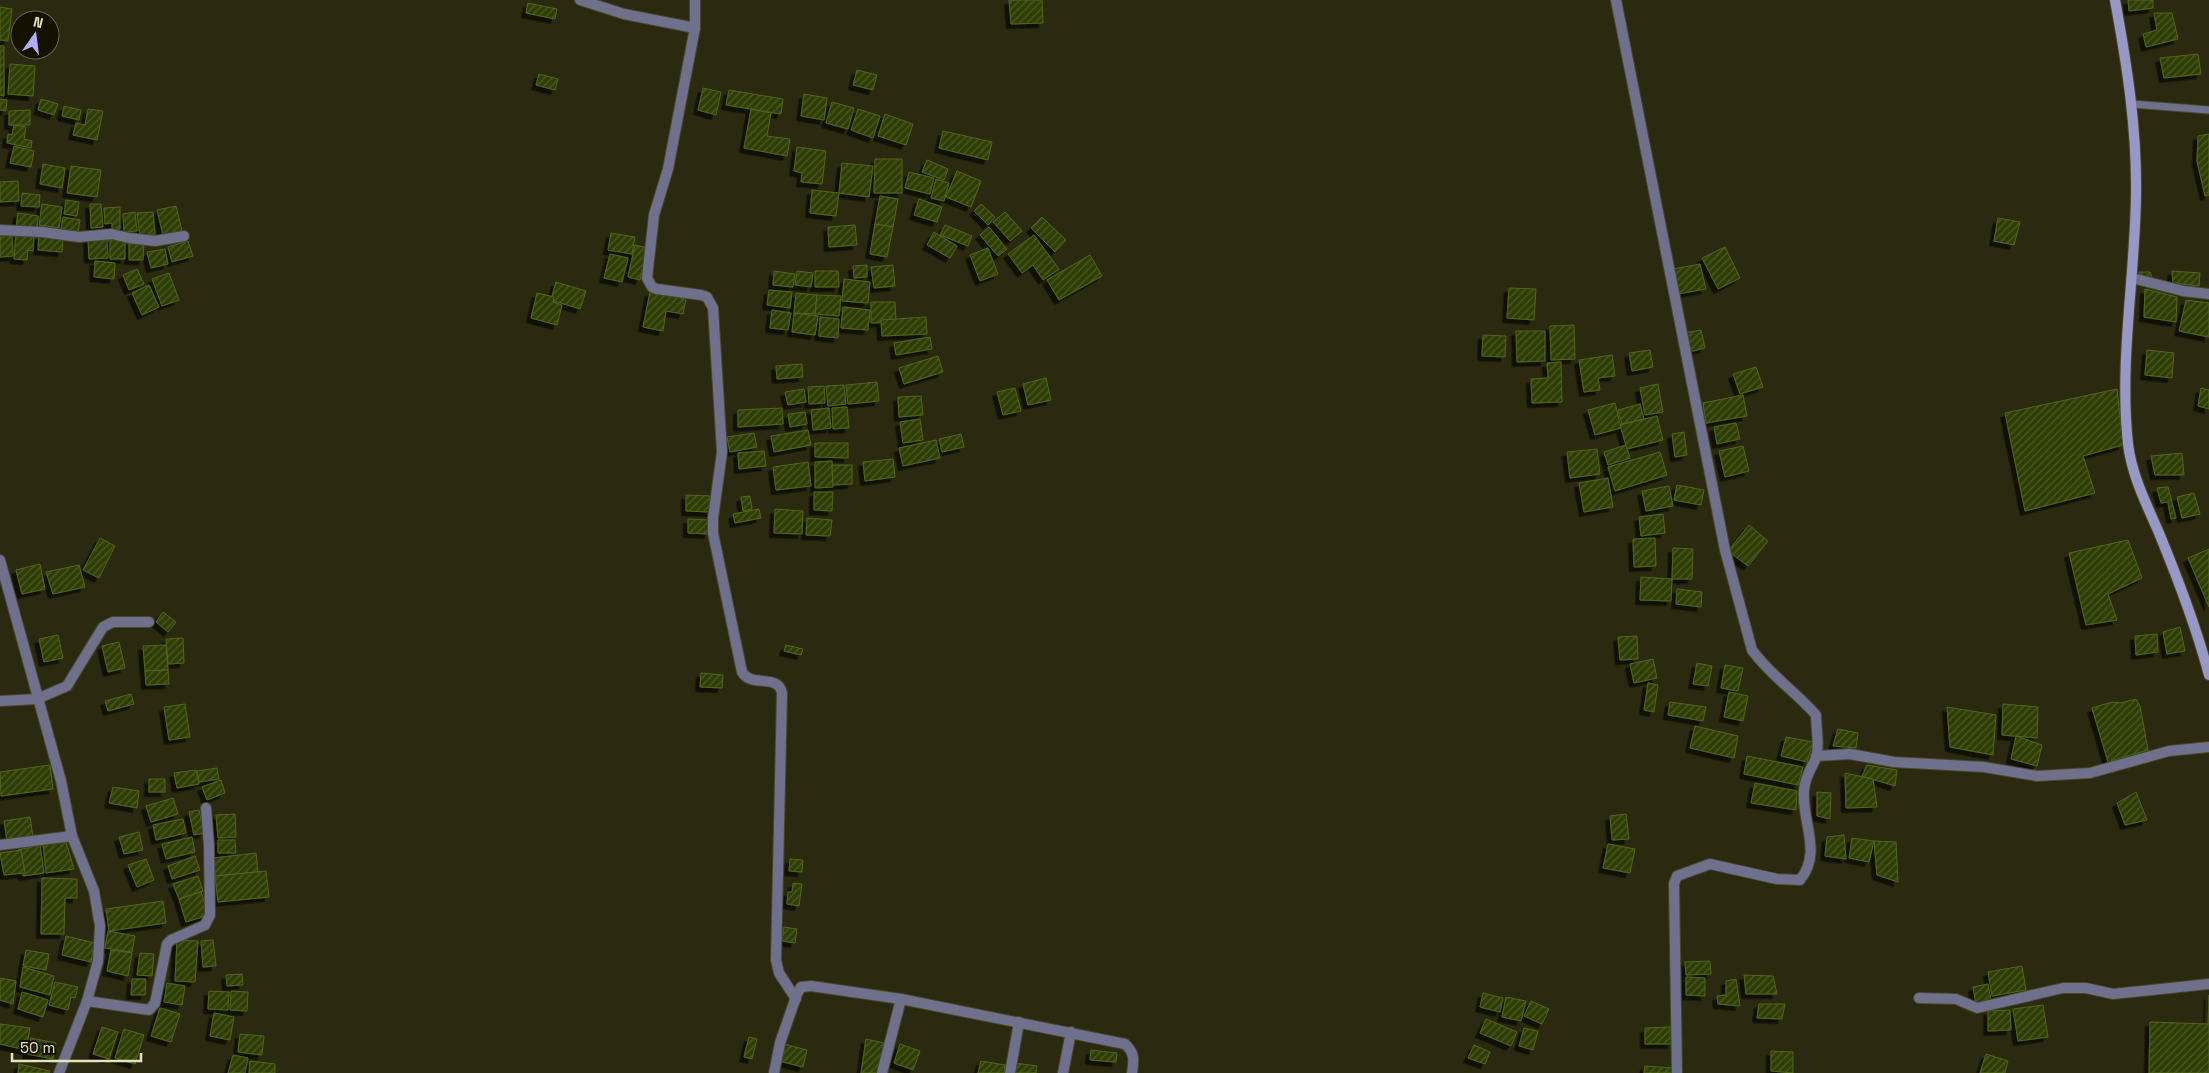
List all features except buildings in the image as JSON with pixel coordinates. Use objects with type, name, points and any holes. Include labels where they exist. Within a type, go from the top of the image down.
[{"type":"street","points":[[580,0],[624,14],[695,28]]},
{"type":"street","points":[[695,0],[695,28],[668,170],[654,215],[647,278],[649,283],[657,289],[701,294],[707,297],[713,308],[722,452],[713,518],[713,533],[742,672],[752,680],[777,684],[781,687],[776,960],[779,973],[796,999]]},
{"type":"street","points":[[1616,0],[1734,588],[1752,650],[1760,661],[1803,700],[1816,715],[1816,756],[1806,776],[1804,792],[1812,846],[1807,872],[1800,880],[1777,879],[1710,864],[1677,876],[1674,884],[1676,1073]]},
{"type":"street","points":[[2115,0],[2132,104],[2136,196],[2132,278],[2126,340],[2125,384],[2128,443],[2132,470],[2205,646],[2209,675]]},
{"type":"street","points":[[0,230],[42,232],[79,237],[112,234],[155,241],[184,236]]},
{"type":"street","points":[[2132,278],[2183,291],[2209,294]]},
{"type":"street","points":[[0,560],[61,781],[72,836],[94,891],[100,926],[98,961],[87,1001],[59,1073]]},
{"type":"street","points":[[0,701],[38,699],[67,686],[103,626],[113,622],[149,622]]},
{"type":"street","points":[[1816,756],[1850,754],[1894,762],[1984,767],[2037,776],[2090,773],[2169,751],[2209,747]]},
{"type":"street","points":[[87,1001],[149,1010],[155,1003],[167,944],[171,940],[205,925],[210,915],[209,846],[206,808]]},
{"type":"street","points":[[0,845],[72,836]]},
{"type":"street","points":[[1919,998],[1956,998],[1977,1008],[2063,988],[2086,988],[2113,994],[2209,984]]},
{"type":"street","points":[[774,1073],[780,1043],[801,987],[812,986],[901,999],[1125,1044],[1132,1051],[1134,1059],[1132,1073]]},
{"type":"street","points":[[882,1073],[901,999]]},
{"type":"street","points":[[1010,1073],[1019,1022]]},
{"type":"street","points":[[1064,1073],[1071,1032]]},
{"type":"lane","points":[[2132,104],[2209,110]]}]
